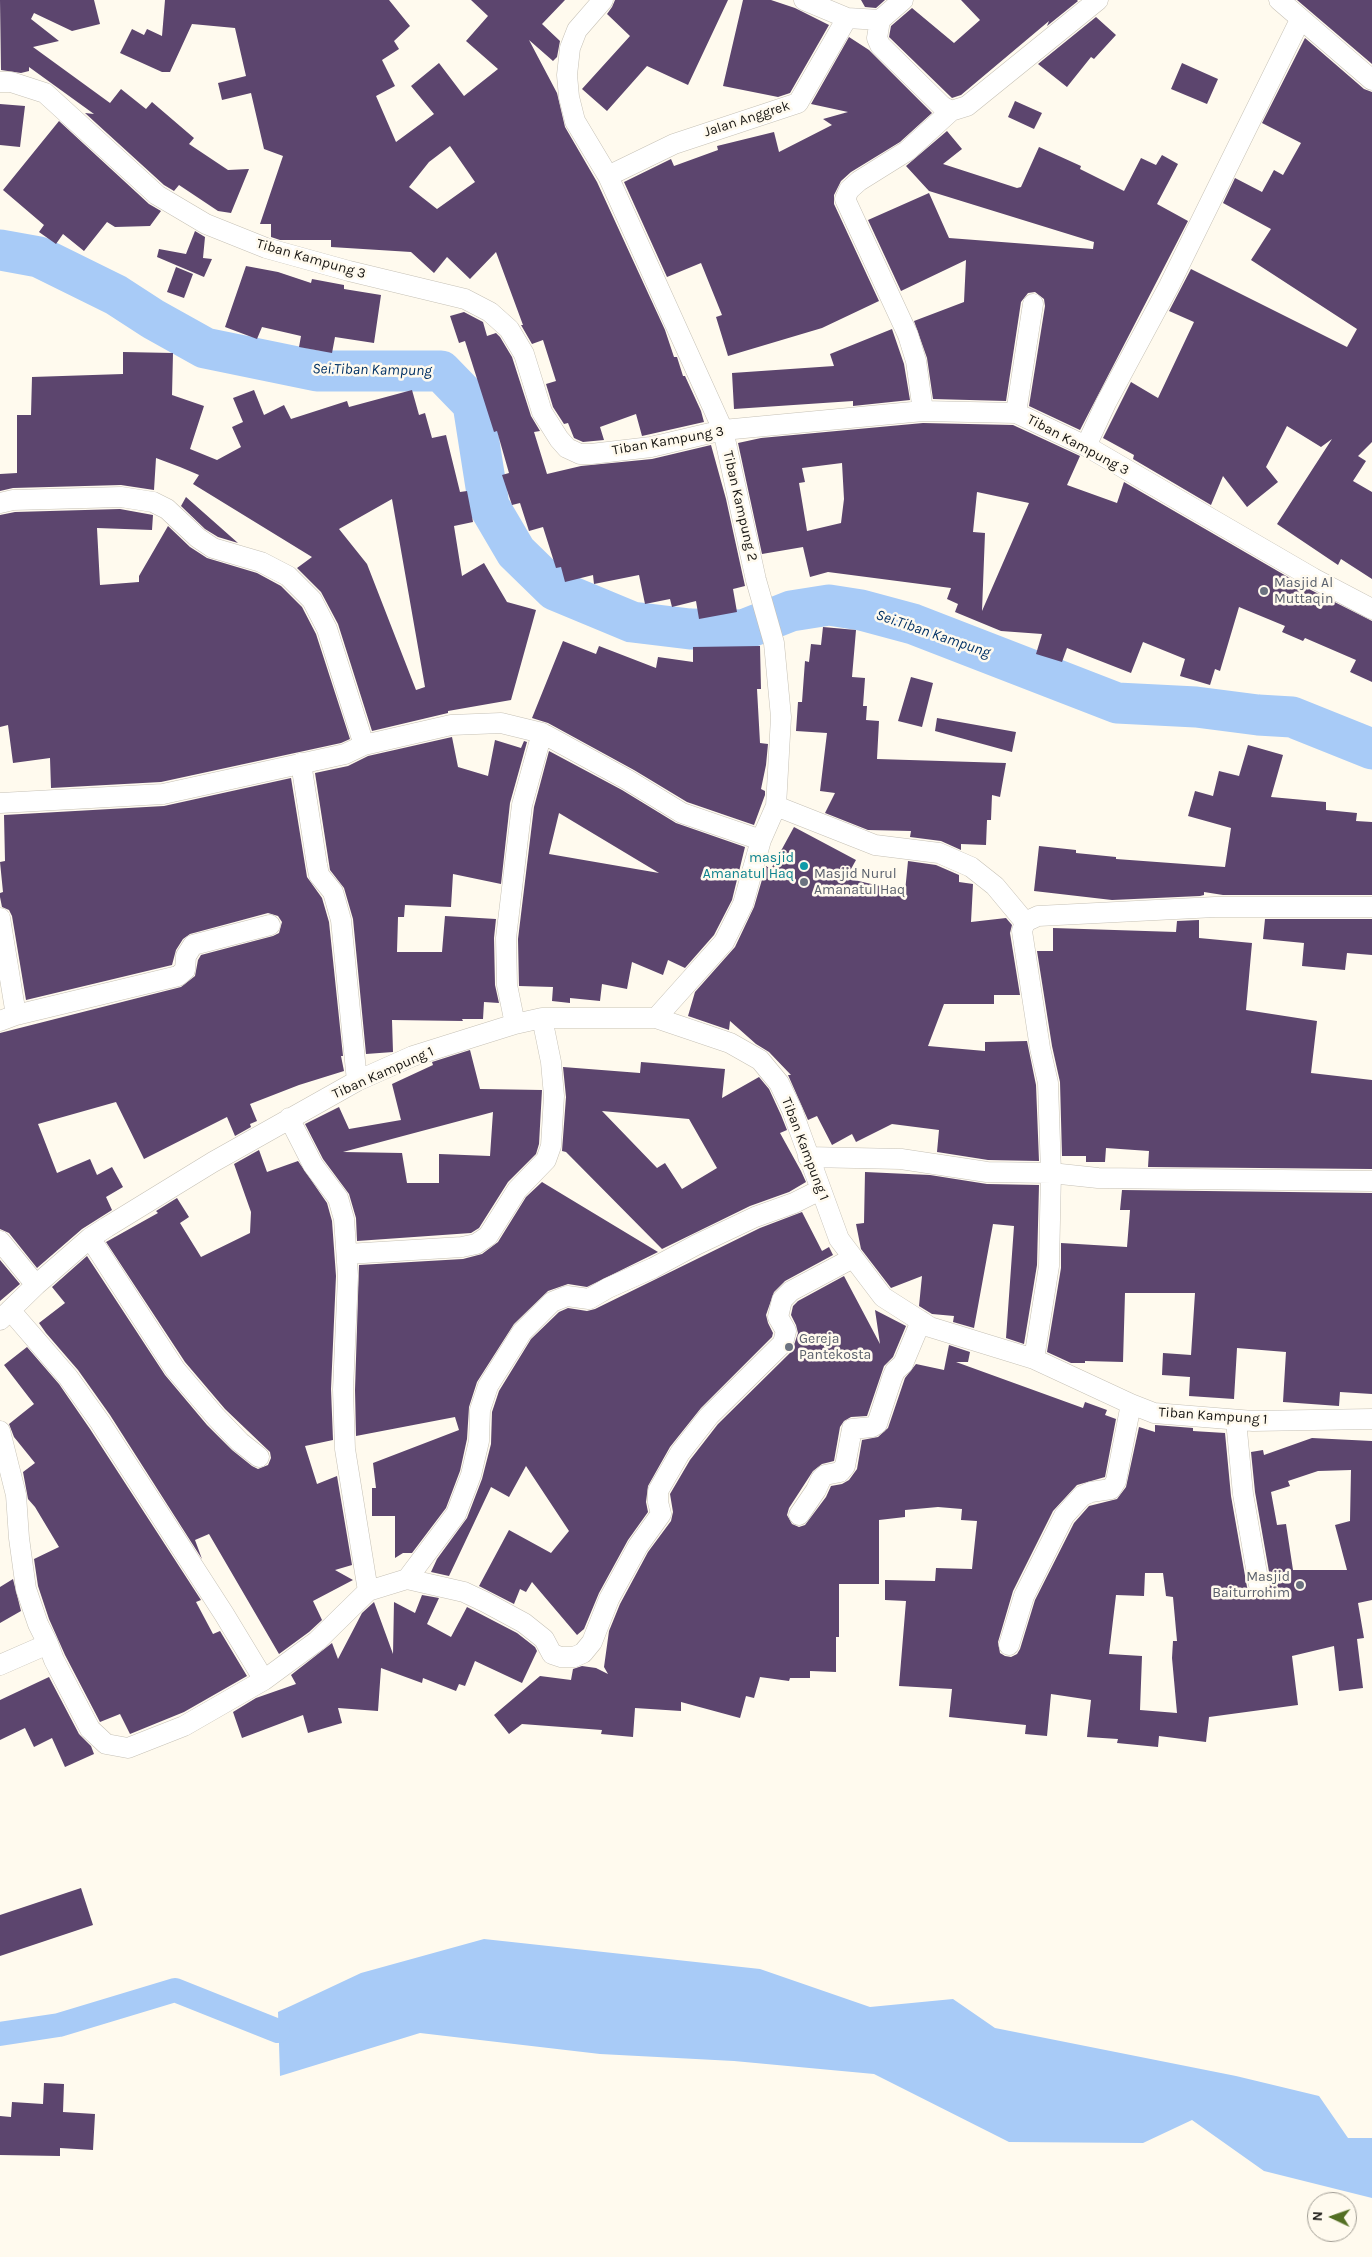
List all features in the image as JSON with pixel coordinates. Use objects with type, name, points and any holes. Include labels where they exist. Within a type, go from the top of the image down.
[{"type":"street","name":"Tiban Kampung 2","points":[[603,0],[577,30],[570,48],[567,75],[569,97],[575,121],[608,176],[723,430],[756,580],[774,643],[781,717],[776,806],[760,840],[744,904],[724,942],[656,1018]]},
{"type":"street","points":[[804,0],[847,18],[880,20]]},
{"type":"street","points":[[903,0],[880,20],[877,38],[880,45],[942,106],[951,110]]},
{"type":"street","points":[[922,411],[916,361],[908,335],[846,199],[849,190],[858,182],[907,151],[951,110],[967,106],[1098,0]]},
{"type":"street","points":[[1279,0],[1372,80]]},
{"type":"street","name":"Jalan Anggrek","points":[[608,176],[674,144],[798,102],[847,18]]},
{"type":"street","points":[[1086,446],[1106,403],[1169,286],[1300,20]]},
{"type":"street","name":"Tiban Kampung 3","points":[[0,82],[11,82],[45,93],[157,195],[206,224],[266,248],[349,271],[464,299],[490,312],[509,328],[524,354],[542,412],[567,448],[580,454],[652,447],[723,430],[922,411],[1016,413],[1086,446],[1313,578],[1372,609]]},
{"type":"street","points":[[1016,413],[1033,304]]},
{"type":"street","points":[[0,504],[13,500],[121,497],[153,502],[167,509],[198,538],[214,548],[261,562],[288,576],[312,600],[328,629],[364,744]]},
{"type":"street","points":[[0,803],[163,794],[345,754],[364,744],[451,725],[501,724],[542,733],[628,780],[682,813],[760,840]]},
{"type":"street","points":[[515,1024],[507,985],[506,938],[522,805],[542,733]]},
{"type":"street","points":[[301,764],[319,875],[333,892],[341,920],[357,1081]]},
{"type":"street","points":[[776,806],[875,845],[939,853],[971,867],[995,886],[1025,922]]},
{"type":"street","points":[[1034,1359],[1049,1266],[1051,1172],[1048,1083],[1040,1048],[1022,931],[1025,922],[1038,916],[1215,907],[1372,907]]},
{"type":"street","points":[[0,918],[8,1018],[178,976],[185,970],[186,956],[193,945],[270,924]]},
{"type":"street","points":[[347,1254],[462,1247],[476,1244],[488,1236],[517,1190],[546,1160],[551,1146],[554,1096],[551,1062],[542,1018]]},
{"type":"street","name":"Tiban Kampung 1","points":[[5,1315],[90,1238],[213,1162],[357,1081],[413,1056],[515,1024],[542,1018],[656,1018],[730,1043],[760,1060],[779,1083],[792,1110],[839,1239],[883,1297],[921,1322],[930,1327],[1034,1359],[1131,1404],[1154,1412],[1253,1421],[1372,1419]]},
{"type":"street","points":[[289,1118],[313,1165],[338,1198],[344,1219],[347,1254],[343,1390],[345,1449],[368,1591]]},
{"type":"street","points":[[808,1158],[901,1158],[987,1172],[1051,1172],[1098,1178],[1372,1182]]},
{"type":"street","points":[[407,1579],[456,1514],[471,1475],[479,1441],[480,1410],[488,1386],[522,1332],[552,1302],[567,1296],[589,1300],[608,1288],[653,1268],[755,1217],[794,1204],[820,1190]]},
{"type":"street","points":[[90,1238],[175,1369],[228,1430],[259,1458]]},
{"type":"street","points":[[0,1241],[36,1285]]},
{"type":"street","points":[[0,1431],[8,1498],[19,1538],[26,1589],[38,1624],[54,1660],[90,1729],[106,1744],[118,1748],[128,1748],[184,1726],[264,1680],[317,1641],[368,1591],[407,1579],[464,1592],[485,1602],[524,1623],[544,1639],[552,1654],[561,1657],[574,1657],[583,1653],[592,1642],[609,1600],[638,1546],[660,1514],[658,1491],[680,1453],[709,1416],[783,1343],[786,1331],[778,1318],[782,1300],[791,1291],[854,1258]]},
{"type":"street","points":[[5,1315],[68,1378],[100,1422],[264,1680]]},
{"type":"street","points":[[799,1514],[816,1490],[821,1478],[825,1475],[840,1472],[845,1466],[852,1429],[872,1427],[877,1424],[892,1378],[903,1364],[921,1322]]},
{"type":"street","points":[[1009,1645],[1024,1596],[1064,1516],[1082,1496],[1091,1492],[1111,1489],[1116,1481],[1131,1404]]},
{"type":"street","points":[[1236,1420],[1243,1494],[1259,1585]]},
{"type":"street","points":[[0,1665],[48,1644]]},
{"type":"water","points":[[484,1939],[760,1969],[870,2007],[953,1999],[995,2028],[1236,2076],[1319,2096],[1348,2138],[1372,2138],[1372,2198],[1357,2194],[1357,2192],[1348,2192],[1264,2171],[1192,2120],[1143,2143],[1009,2142],[874,2074],[734,2061],[600,2054],[420,2033],[280,2076],[278,2012],[361,1973]]},
{"type":"building","points":[[0,0],[94,0],[100,24],[72,31],[34,13],[31,19],[59,41],[33,47],[110,103],[121,89],[146,109],[152,102],[194,138],[189,144],[228,170],[249,169],[231,213],[218,211],[179,185],[174,191],[164,185],[85,113],[94,114],[29,67],[29,71],[21,73],[1,70]]},
{"type":"building","points":[[165,0],[389,0],[410,26],[394,41],[399,49],[382,60],[395,86],[376,96],[396,142],[434,114],[411,86],[439,63],[464,96],[498,69],[466,41],[488,16],[471,0],[565,0],[542,24],[560,41],[557,57],[553,61],[529,40],[557,93],[565,127],[597,182],[665,330],[674,357],[677,357],[683,376],[685,376],[701,411],[704,422],[642,436],[636,414],[600,427],[604,440],[583,442],[574,438],[568,423],[564,424],[553,407],[546,384],[556,381],[543,340],[532,344],[521,325],[523,325],[496,252],[470,279],[447,257],[434,273],[411,252],[331,247],[331,240],[280,240],[271,237],[271,224],[260,224],[283,156],[264,149],[251,93],[222,100],[218,83],[246,76],[235,28],[192,24],[170,72],[162,72],[120,53],[132,29],[144,35],[147,29],[162,36]],"holes":[[[450,146],[475,182],[437,209],[409,187],[429,162]]]},
{"type":"building","points":[[615,0],[728,0],[688,85],[647,66],[607,111],[582,89],[630,36],[607,14]]},
{"type":"building","points":[[743,0],[771,0],[795,8],[829,25],[790,93],[778,97],[723,86]]},
{"type":"building","points":[[861,0],[885,0],[876,8],[865,7]]},
{"type":"building","points":[[961,0],[1078,1],[1047,26],[1049,21],[961,95],[952,98],[889,37],[891,26],[912,8],[954,43],[980,20]]},
{"type":"building","points":[[1297,0],[1372,0],[1372,64]]},
{"type":"building","points":[[1096,17],[1116,35],[1094,59],[1091,57],[1067,87],[1038,64]]},
{"type":"building","points":[[849,37],[869,50],[932,113],[900,142],[851,172],[841,181],[834,195],[834,204],[879,301],[822,328],[728,356],[716,317],[722,315],[701,263],[667,277],[624,182],[671,159],[674,166],[718,150],[717,146],[774,132],[779,152],[832,125],[823,119],[848,112],[811,104]]},
{"type":"building","points":[[1305,38],[1364,89],[1372,92],[1372,442],[1358,456],[1366,461],[1353,481],[1372,492],[1372,579],[1341,559],[1338,565],[1277,524],[1332,439],[1321,447],[1287,426],[1266,467],[1278,482],[1247,507],[1223,476],[1211,505],[1133,459],[1134,455],[1103,438],[1131,382],[1158,398],[1194,322],[1169,311],[1191,269],[1347,347],[1357,329],[1251,260],[1271,229],[1223,203],[1235,178],[1262,192],[1274,170],[1283,175],[1301,143],[1262,123]]},
{"type":"building","points":[[1182,63],[1218,79],[1207,104],[1171,89]]},
{"type":"building","points":[[1015,101],[1042,113],[1034,129],[1008,117]]},
{"type":"building","points":[[0,104],[25,106],[20,147],[0,145]]},
{"type":"building","points":[[59,121],[149,204],[161,211],[150,226],[115,227],[107,222],[84,251],[63,234],[56,244],[39,232],[44,225],[3,190]]},
{"type":"building","points":[[947,131],[962,149],[943,164],[1017,188],[1021,187],[1039,147],[1081,166],[1080,169],[1124,191],[1141,158],[1156,165],[1162,155],[1178,164],[1157,204],[1188,221],[1080,430],[1029,406],[1045,306],[1044,299],[1035,292],[1028,293],[1021,302],[1006,401],[933,399],[927,358],[914,321],[964,302],[966,260],[901,291],[868,220],[929,193],[949,238],[1093,249],[1094,242],[929,191],[906,166]]},
{"type":"building","points":[[195,231],[205,237],[203,258],[212,259],[204,277],[157,257],[159,249],[186,254]]},
{"type":"building","points":[[246,266],[278,272],[311,283],[312,279],[344,285],[344,289],[381,295],[374,343],[335,337],[332,353],[299,347],[301,336],[262,327],[257,339],[225,327]]},
{"type":"building","points":[[176,267],[193,274],[184,298],[167,292]]},
{"type":"building","points":[[464,312],[483,322],[487,336],[496,333],[512,357],[531,416],[540,431],[534,432],[547,474],[581,466],[652,459],[711,445],[726,499],[745,586],[733,589],[737,612],[699,619],[696,601],[672,607],[670,599],[645,604],[639,575],[594,584],[593,575],[565,582],[561,567],[556,568],[543,527],[529,531],[520,503],[512,505],[502,475],[509,473],[497,431],[494,432],[465,341],[459,343],[450,316]]},
{"type":"building","points":[[892,329],[904,364],[910,400],[853,406],[853,401],[734,409],[732,373],[834,366],[830,354]]},
{"type":"building","points":[[123,352],[173,353],[172,395],[204,406],[190,449],[217,460],[241,447],[232,427],[243,422],[233,398],[254,390],[264,415],[284,405],[291,419],[347,401],[349,407],[412,390],[419,415],[425,413],[432,438],[446,435],[460,492],[467,491],[473,522],[454,526],[462,576],[484,563],[507,602],[536,610],[511,700],[448,711],[448,713],[372,731],[338,624],[321,592],[297,568],[312,557],[193,484],[199,475],[180,467],[156,458],[154,490],[121,485],[13,488],[0,491],[0,474],[17,473],[17,415],[31,415],[32,377],[123,374]],"holes":[[[392,499],[425,687],[416,690],[367,564],[339,529]]]},
{"type":"building","points":[[923,423],[1013,425],[1080,456],[1067,485],[1117,503],[1124,482],[1307,588],[1372,621],[1372,682],[1350,672],[1356,660],[1305,638],[1303,641],[1282,632],[1285,626],[1239,607],[1220,671],[1215,669],[1210,685],[1180,676],[1185,659],[1143,642],[1131,673],[1067,648],[1062,662],[1036,654],[1042,634],[1001,631],[955,612],[958,604],[947,599],[951,588],[828,572],[810,577],[803,547],[762,554],[738,443],[761,438]],"holes":[[[842,463],[844,499],[841,523],[807,531],[799,483],[805,482],[802,468]],[[977,492],[1029,503],[982,611],[985,533],[973,532]]]},
{"type":"building","points":[[186,497],[238,543],[218,537],[205,529],[181,506]]},
{"type":"building","points":[[120,509],[153,515],[152,530],[97,528],[100,585],[139,582],[139,576],[168,526],[190,547],[207,558],[257,573],[281,586],[302,607],[316,634],[350,739],[341,743],[161,782],[51,788],[50,758],[13,763],[8,725],[0,727],[0,515],[15,512]]},
{"type":"building","points":[[823,627],[856,630],[852,677],[865,678],[863,706],[867,706],[866,720],[879,721],[877,759],[1006,763],[1000,797],[992,795],[991,820],[987,820],[986,845],[961,844],[961,850],[941,841],[910,837],[911,831],[868,830],[825,813],[835,793],[820,791],[827,733],[796,731],[798,702],[802,702],[805,661],[809,662],[811,644],[821,645]]},
{"type":"building","points":[[563,641],[596,654],[599,646],[656,668],[658,657],[693,662],[693,647],[760,646],[761,689],[757,689],[760,743],[768,744],[761,789],[765,791],[765,795],[754,825],[687,802],[634,770],[548,723],[532,718]]},
{"type":"building","points":[[911,677],[933,683],[922,727],[898,721]]},
{"type":"building","points":[[937,718],[1016,732],[1012,752],[935,731]]},
{"type":"building","points":[[452,737],[458,767],[488,776],[495,740],[521,748],[524,741],[527,742],[510,803],[501,884],[453,874],[451,907],[405,905],[404,917],[398,917],[397,952],[442,952],[445,916],[496,919],[494,938],[495,985],[499,1003],[484,1002],[483,1019],[462,1019],[463,1021],[392,1020],[393,1052],[366,1054],[353,919],[344,888],[330,870],[315,773],[348,766],[368,756]]},
{"type":"building","points":[[1248,745],[1283,755],[1271,797],[1326,802],[1326,810],[1357,813],[1356,821],[1372,822],[1372,895],[1223,895],[1204,892],[1204,895],[1200,896],[1112,900],[1034,891],[1039,846],[1076,850],[1076,853],[1116,857],[1116,859],[1225,867],[1231,828],[1188,816],[1195,791],[1213,796],[1219,771],[1239,776]]},
{"type":"building","points":[[549,751],[622,790],[676,823],[745,847],[732,900],[714,935],[685,968],[668,960],[663,975],[632,962],[627,989],[602,984],[600,1001],[570,998],[570,1003],[552,1001],[553,987],[519,986],[518,939],[534,807]],"holes":[[[559,813],[659,873],[549,854]]]},
{"type":"building","points":[[291,778],[307,877],[322,898],[329,922],[344,1071],[299,1085],[250,1104],[257,1121],[250,1124],[251,1127],[235,1136],[227,1117],[144,1159],[116,1102],[38,1124],[57,1173],[90,1159],[97,1175],[112,1167],[123,1187],[106,1197],[112,1210],[82,1229],[37,1268],[9,1233],[0,1229],[0,1033],[181,987],[195,976],[198,960],[201,955],[273,936],[279,933],[282,922],[278,916],[268,913],[190,934],[183,939],[176,950],[172,965],[26,1000],[12,916],[9,910],[2,907],[0,897],[0,893],[3,892],[0,862],[5,861],[4,815],[164,806]]},
{"type":"building","points":[[794,827],[856,860],[846,878],[905,892],[908,861],[936,865],[959,875],[959,882],[973,884],[971,922],[1006,918],[1012,925],[1010,933],[1020,995],[994,995],[994,1004],[944,1004],[928,1046],[985,1051],[985,1042],[1027,1041],[1036,1085],[1039,1161],[988,1160],[937,1152],[939,1130],[892,1124],[856,1142],[852,1134],[832,1145],[817,1116],[808,1120],[788,1075],[791,1075],[769,1052],[756,1044],[730,1021],[729,1030],[688,1016],[695,992],[735,947],[754,907],[766,866],[771,869]]},
{"type":"building","points":[[1265,919],[1372,919],[1372,955],[1347,953],[1345,970],[1302,966],[1304,943],[1263,939]]},
{"type":"building","points":[[1199,920],[1199,938],[1252,943],[1246,1010],[1317,1021],[1311,1073],[1372,1080],[1372,1169],[1148,1167],[1149,1151],[1106,1148],[1105,1162],[1086,1162],[1086,1156],[1062,1156],[1060,1082],[1052,1046],[1037,951],[1053,951],[1053,928],[1176,932],[1177,921]]},
{"type":"building","points":[[470,1050],[480,1089],[542,1090],[539,1144],[536,1154],[508,1182],[479,1228],[471,1233],[357,1241],[356,1218],[349,1194],[323,1159],[305,1124],[339,1107],[349,1129],[401,1120],[392,1084],[433,1065],[432,1062]],"holes":[[[493,1112],[490,1156],[439,1154],[439,1183],[407,1183],[402,1153],[343,1152]]]},
{"type":"building","points":[[641,1062],[725,1069],[722,1098],[759,1077],[769,1089],[781,1115],[787,1130],[780,1133],[806,1182],[789,1192],[750,1206],[662,1249],[566,1152],[562,1151],[566,1097],[563,1067],[640,1073]],"holes":[[[602,1111],[689,1119],[717,1168],[682,1189],[665,1163],[657,1168]]]},
{"type":"building","points":[[259,1150],[267,1172],[298,1161],[327,1203],[332,1221],[336,1276],[331,1389],[333,1440],[305,1446],[317,1484],[337,1476],[352,1565],[335,1570],[353,1580],[313,1601],[322,1620],[279,1654],[209,1534],[195,1540],[202,1559],[110,1415],[78,1370],[39,1323],[65,1303],[52,1287],[87,1256],[165,1375],[207,1425],[232,1450],[252,1466],[258,1469],[268,1465],[271,1458],[270,1452],[225,1409],[185,1362],[106,1242],[158,1213],[156,1211],[177,1198],[189,1217],[180,1223],[201,1257],[250,1233],[251,1212],[234,1164]]},
{"type":"building","points":[[865,1172],[930,1175],[987,1184],[1039,1185],[1037,1265],[1024,1344],[1006,1338],[1014,1226],[993,1224],[974,1328],[953,1322],[954,1316],[932,1314],[919,1306],[922,1276],[891,1288],[861,1249],[856,1224],[864,1223]]},
{"type":"building","points":[[542,1182],[658,1252],[587,1287],[568,1284],[548,1291],[514,1324],[477,1382],[469,1407],[467,1439],[460,1471],[446,1508],[412,1553],[403,1553],[395,1558],[395,1516],[372,1516],[372,1488],[376,1488],[373,1463],[459,1430],[455,1417],[356,1436],[355,1390],[359,1265],[463,1259],[482,1254],[498,1242],[526,1197]]},
{"type":"building","points":[[1122,1190],[1372,1193],[1372,1394],[1340,1392],[1339,1406],[1283,1402],[1286,1352],[1237,1348],[1234,1399],[1189,1396],[1190,1377],[1162,1375],[1163,1353],[1191,1355],[1195,1293],[1125,1293],[1123,1362],[1085,1361],[1085,1363],[1071,1363],[1047,1352],[1061,1268],[1061,1243],[1127,1247],[1130,1210],[1120,1210]]},
{"type":"building","points":[[802,1212],[822,1251],[829,1247],[833,1255],[785,1281],[774,1292],[766,1315],[773,1333],[772,1337],[701,1408],[670,1447],[648,1486],[646,1502],[648,1512],[628,1540],[599,1593],[584,1629],[577,1635],[532,1582],[526,1592],[520,1589],[514,1604],[479,1586],[509,1530],[551,1553],[569,1531],[526,1466],[509,1497],[491,1487],[449,1576],[431,1572],[437,1559],[467,1518],[482,1479],[491,1444],[492,1412],[499,1391],[531,1339],[559,1312],[568,1308],[587,1311],[595,1309],[760,1228]]},
{"type":"building","points":[[0,1260],[20,1284],[0,1301]]},
{"type":"building","points":[[844,1276],[880,1344],[875,1310],[906,1326],[893,1357],[884,1366],[867,1416],[851,1417],[844,1421],[840,1427],[834,1461],[822,1464],[813,1471],[789,1508],[787,1515],[792,1524],[799,1527],[805,1525],[826,1497],[831,1486],[842,1484],[849,1480],[857,1469],[862,1440],[878,1437],[888,1428],[905,1378],[916,1364],[944,1370],[949,1345],[970,1352],[968,1362],[956,1362],[1083,1408],[1085,1402],[1107,1410],[1105,1415],[1116,1419],[1105,1477],[1077,1485],[1053,1511],[1013,1591],[998,1642],[1000,1653],[1005,1656],[1011,1657],[1017,1654],[1020,1649],[1035,1600],[1074,1523],[1089,1506],[1117,1499],[1126,1487],[1139,1427],[1155,1432],[1155,1425],[1193,1428],[1193,1431],[1225,1433],[1231,1496],[1247,1587],[1250,1593],[1261,1597],[1267,1594],[1271,1583],[1255,1492],[1251,1452],[1263,1450],[1264,1455],[1312,1438],[1372,1441],[1372,1600],[1358,1603],[1364,1638],[1357,1639],[1363,1688],[1339,1691],[1334,1646],[1292,1656],[1298,1705],[1209,1717],[1206,1742],[1159,1736],[1158,1747],[1117,1743],[1118,1739],[1087,1737],[1091,1700],[1051,1694],[1047,1736],[1025,1734],[1026,1725],[949,1717],[952,1689],[899,1686],[906,1601],[885,1600],[885,1580],[935,1581],[936,1568],[972,1569],[977,1521],[961,1520],[962,1509],[938,1507],[905,1510],[905,1517],[879,1520],[879,1584],[839,1584],[839,1637],[836,1637],[836,1672],[810,1671],[810,1678],[790,1678],[789,1681],[760,1677],[754,1698],[746,1696],[740,1718],[681,1702],[681,1711],[635,1708],[633,1737],[601,1734],[602,1730],[522,1724],[509,1734],[494,1715],[540,1676],[571,1680],[573,1669],[582,1666],[596,1668],[608,1674],[604,1667],[609,1631],[620,1604],[648,1552],[671,1521],[673,1512],[670,1494],[690,1460],[718,1424],[792,1351],[798,1333],[791,1315],[793,1306],[798,1301]],"holes":[[[1351,1470],[1350,1521],[1335,1525],[1347,1570],[1293,1570],[1286,1524],[1277,1525],[1271,1492],[1290,1486],[1288,1481],[1318,1471]],[[1145,1573],[1163,1573],[1166,1596],[1173,1597],[1177,1641],[1173,1641],[1172,1658],[1177,1713],[1140,1710],[1142,1656],[1109,1654],[1116,1595],[1144,1596]]]},
{"type":"building","points":[[27,1347],[59,1384],[90,1429],[201,1600],[196,1602],[213,1634],[220,1631],[247,1676],[184,1712],[130,1734],[120,1714],[100,1722],[65,1655],[49,1619],[38,1586],[34,1559],[59,1547],[35,1507],[28,1499],[23,1472],[35,1463],[14,1437],[9,1424],[34,1404],[4,1365]]},
{"type":"building","points":[[13,1579],[21,1611],[0,1623],[0,1587]]},
{"type":"building","points":[[422,1595],[439,1598],[427,1624],[451,1637],[467,1607],[517,1633],[535,1647],[537,1651],[522,1683],[475,1661],[465,1686],[459,1684],[456,1691],[423,1678],[422,1683],[381,1668],[378,1711],[338,1708],[342,1723],[308,1733],[303,1715],[242,1738],[233,1712],[256,1698],[296,1684],[291,1675],[332,1643],[338,1659],[362,1613],[374,1602],[393,1654],[394,1602],[415,1613]]},
{"type":"building","points":[[49,1677],[79,1734],[91,1746],[94,1754],[65,1767],[52,1738],[34,1747],[25,1728],[0,1740],[0,1700]]},
{"type":"building","points":[[81,1888],[93,1925],[0,1956],[0,1915]]},
{"type":"building","points":[[44,2083],[64,2084],[63,2112],[95,2114],[93,2150],[60,2148],[60,2156],[0,2155],[0,2116],[11,2117],[12,2102],[43,2104]]},
{"type":"waterway","name":"Sei.Tiban Kampung","points":[[0,250],[39,257],[116,295],[153,319],[205,348],[317,371],[441,371],[473,404],[489,506],[516,552],[555,590],[632,622],[690,629],[743,630],[791,611],[829,605],[861,610],[913,624],[1117,703],[1196,707],[1258,715],[1292,717],[1372,749]]},
{"type":"waterway","points":[[0,2034],[59,2025],[175,1990],[278,2031]]},
{"type":"place","name":"Masjid Al Muttaqin","points":[[1264,591]]},
{"type":"place","name":"masjid Amanatul Haq","points":[[804,866]]},
{"type":"place","name":"Masjid Nurul Amanatul Haq","points":[[804,882]]},
{"type":"place","name":"Gereja Pantekosta","points":[[789,1347]]},
{"type":"place","name":"Masjid Baiturrohim","points":[[1300,1585]]}]
